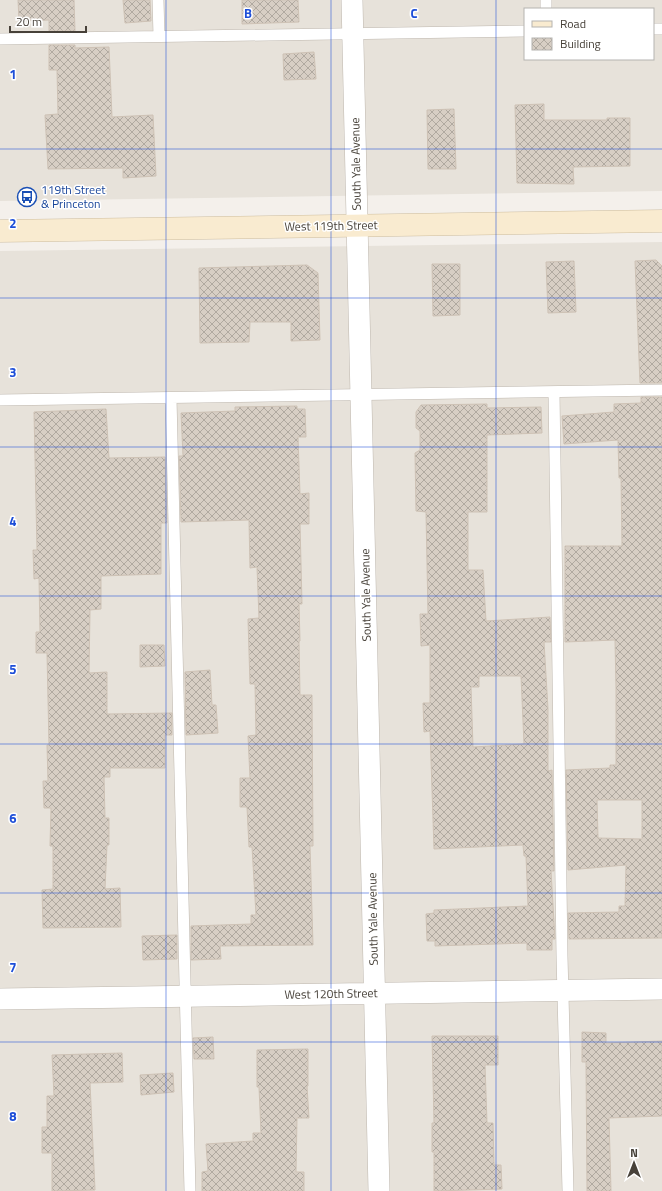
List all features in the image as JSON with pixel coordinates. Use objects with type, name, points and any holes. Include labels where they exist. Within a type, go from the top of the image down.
[{"type":"street","name":"South Yale Avenue","points":[[352,0],[379,1191]]},
{"type":"street","name":"West 119th Street","points":[[0,231],[662,222]]},
{"type":"street","name":"West 120th Street","points":[[0,999],[662,990]]},
{"type":"lane","points":[[158,0],[159,36]]},
{"type":"lane","points":[[0,39],[524,31]]},
{"type":"lane","points":[[0,400],[662,390]]},
{"type":"lane","points":[[554,392],[562,991],[568,1191]]},
{"type":"lane","points":[[172,398],[190,1191]]},
{"type":"shaded area","points":[[0,0],[662,0],[662,191],[0,201]]},
{"type":"shaded area","points":[[662,242],[662,1191],[0,1191],[0,251]]},
{"type":"building","points":[[18,0],[74,0],[75,31],[49,31],[49,20],[19,21]]},
{"type":"building","points":[[123,0],[150,0],[151,21],[125,23]]},
{"type":"building","points":[[242,0],[298,0],[299,22],[242,24]]},
{"type":"building","points":[[49,45],[75,45],[75,48],[109,47],[112,117],[153,115],[156,176],[123,178],[123,168],[48,169],[45,115],[58,114],[57,70],[49,70]]},
{"type":"building","points":[[314,52],[316,79],[284,80],[283,54]]},
{"type":"building","points":[[544,104],[544,120],[607,120],[607,118],[630,118],[630,166],[573,167],[574,184],[517,183],[515,105]]},
{"type":"building","points":[[454,109],[456,169],[428,169],[427,110]]},
{"type":"building","points":[[656,260],[662,266],[662,383],[640,383],[635,261]]},
{"type":"building","points":[[574,261],[576,312],[548,313],[546,262]]},
{"type":"building","points":[[432,264],[460,264],[460,315],[433,316]]},
{"type":"building","points":[[307,265],[318,273],[320,340],[291,341],[291,322],[250,322],[249,342],[200,343],[199,268]]},
{"type":"building","points":[[641,397],[662,397],[662,938],[569,939],[568,913],[619,912],[619,906],[625,906],[626,865],[568,870],[566,770],[610,768],[610,765],[616,765],[616,688],[615,640],[565,642],[565,546],[622,546],[621,478],[619,478],[618,440],[564,444],[562,416],[614,412],[614,404],[641,403]],"holes":[[[597,800],[642,800],[642,839],[598,838]]]},
{"type":"building","points":[[487,404],[487,408],[541,407],[542,433],[487,435],[487,512],[468,512],[468,570],[483,570],[486,621],[550,617],[551,642],[544,642],[548,709],[548,771],[552,770],[554,871],[551,871],[555,939],[552,939],[552,950],[527,950],[527,943],[435,946],[435,941],[427,941],[426,914],[434,913],[434,910],[528,906],[526,856],[524,856],[523,845],[434,849],[430,731],[424,732],[423,703],[430,703],[430,645],[421,646],[420,614],[428,614],[426,512],[416,511],[415,453],[420,450],[420,431],[416,428],[416,412],[421,405]],"holes":[[[479,676],[521,676],[524,744],[473,747],[471,687],[479,687]]]},
{"type":"building","points":[[297,406],[297,409],[305,409],[306,437],[298,437],[300,494],[309,493],[309,524],[300,524],[302,604],[299,604],[299,641],[300,695],[312,695],[313,846],[310,846],[313,945],[220,946],[221,959],[191,960],[191,926],[251,924],[251,915],[256,915],[252,847],[249,847],[247,807],[240,807],[240,778],[250,778],[248,736],[256,735],[255,684],[250,684],[248,619],[259,618],[257,567],[250,568],[249,520],[181,522],[179,456],[183,456],[181,413],[235,411],[235,407]]},
{"type":"building","points":[[106,409],[109,458],[165,457],[167,523],[161,523],[161,574],[101,576],[101,609],[90,610],[89,673],[107,672],[107,714],[172,713],[172,735],[165,735],[165,768],[110,768],[110,777],[104,777],[105,818],[109,818],[109,845],[107,845],[105,889],[120,888],[121,927],[43,928],[42,890],[53,889],[53,846],[50,846],[51,808],[44,808],[43,781],[48,781],[47,745],[49,745],[47,653],[36,653],[36,632],[40,632],[39,578],[34,579],[33,550],[37,550],[34,412]]},
{"type":"building","points":[[140,645],[164,645],[165,666],[140,667]]},
{"type":"building","points":[[210,670],[212,705],[216,705],[218,733],[186,735],[185,672]]},
{"type":"building","points":[[177,935],[177,959],[143,960],[142,936]]},
{"type":"building","points":[[582,1032],[606,1033],[606,1043],[662,1041],[662,1116],[609,1118],[611,1191],[587,1191],[586,1062],[582,1062]]},
{"type":"building","points":[[432,1036],[498,1036],[498,1065],[485,1065],[487,1123],[493,1123],[494,1165],[501,1165],[502,1189],[434,1191],[434,1152],[432,1152],[432,1123],[434,1123]]},
{"type":"building","points":[[213,1037],[214,1059],[194,1059],[193,1038]]},
{"type":"building","points":[[308,1049],[307,1086],[309,1118],[297,1118],[296,1172],[304,1172],[304,1191],[202,1191],[202,1172],[208,1171],[206,1144],[253,1141],[253,1133],[261,1133],[259,1087],[257,1087],[257,1050]]},
{"type":"building","points":[[122,1053],[123,1082],[90,1083],[95,1190],[52,1191],[52,1153],[42,1153],[42,1127],[47,1127],[47,1096],[54,1096],[52,1055]]},
{"type":"building","points":[[173,1073],[174,1092],[141,1095],[140,1075]]},
{"type":"place","name":"119th Street & Princeton","points":[[27,197]]}]
